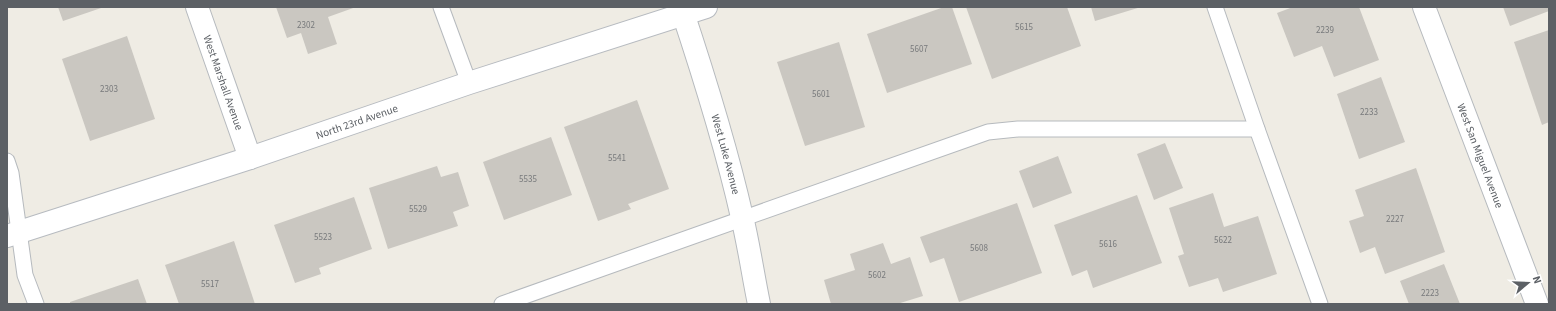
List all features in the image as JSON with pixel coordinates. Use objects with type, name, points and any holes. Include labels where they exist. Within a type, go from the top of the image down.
[{"type":"street","name":"West Marshall Avenue","points":[[197,7],[250,158]]},
{"type":"street","name":"North 23rd Avenue","points":[[13,234],[250,158],[682,11],[706,7]]},
{"type":"street","name":"West San Miguel Avenue","points":[[1424,7],[1537,304]]},
{"type":"street","name":"West Luke Avenue","points":[[682,11],[701,66],[722,136],[743,218],[759,304]]},
{"type":"lane","points":[[441,7],[469,83]]},
{"type":"lane","points":[[1215,7],[1320,304]]},
{"type":"lane","points":[[502,304],[988,132],[1018,129],[1257,129]]},
{"type":"lane","points":[[7,161],[11,173],[13,234],[25,275],[36,304]]},
{"type":"building","points":[[58,7],[104,7],[63,21]]},
{"type":"building","points":[[276,7],[356,7],[328,17],[337,44],[308,54],[301,33],[287,38]]},
{"type":"building","points":[[944,7],[952,7],[972,64],[887,93],[867,34]]},
{"type":"building","points":[[966,7],[1067,7],[1081,46],[992,79]]},
{"type":"building","points":[[1091,7],[1141,7],[1095,21]]},
{"type":"building","points":[[1293,7],[1359,7],[1379,60],[1334,77],[1322,46],[1294,57],[1277,13]]},
{"type":"building","points":[[1503,7],[1549,7],[1549,11],[1510,26]]},
{"type":"building","points":[[1549,30],[1549,122],[1542,125],[1514,42]]},
{"type":"building","points":[[127,36],[155,119],[90,141],[62,59]]},
{"type":"building","points":[[839,42],[865,127],[805,146],[777,62]]},
{"type":"building","points":[[1381,77],[1405,142],[1359,159],[1337,94]]},
{"type":"building","points":[[637,100],[669,189],[628,204],[631,209],[598,221],[564,127]]},
{"type":"building","points":[[551,137],[572,195],[504,220],[483,162]]},
{"type":"building","points":[[1165,143],[1183,188],[1154,200],[1137,154]]},
{"type":"building","points":[[1058,156],[1072,193],[1033,208],[1019,171]]},
{"type":"building","points":[[437,166],[441,177],[458,172],[469,206],[453,212],[458,226],[388,249],[369,188]]},
{"type":"building","points":[[1416,168],[1445,252],[1385,274],[1375,247],[1360,253],[1349,221],[1364,216],[1355,190]]},
{"type":"building","points":[[1213,193],[1224,227],[1258,216],[1277,274],[1223,292],[1218,278],[1189,287],[1178,256],[1184,254],[1169,208]]},
{"type":"building","points":[[1137,195],[1162,263],[1093,288],[1087,270],[1072,276],[1054,225]]},
{"type":"building","points":[[354,197],[372,249],[319,268],[321,274],[295,283],[274,225]]},
{"type":"building","points":[[1017,203],[1042,273],[959,302],[944,258],[930,263],[920,237]]},
{"type":"building","points":[[234,241],[255,304],[179,304],[165,265]]},
{"type":"building","points":[[883,243],[891,264],[910,257],[923,296],[897,304],[831,304],[824,280],[855,270],[850,254]]},
{"type":"building","points":[[1444,264],[1460,304],[1409,304],[1400,281]]},
{"type":"building","points":[[138,279],[147,304],[70,304],[70,302]]}]
